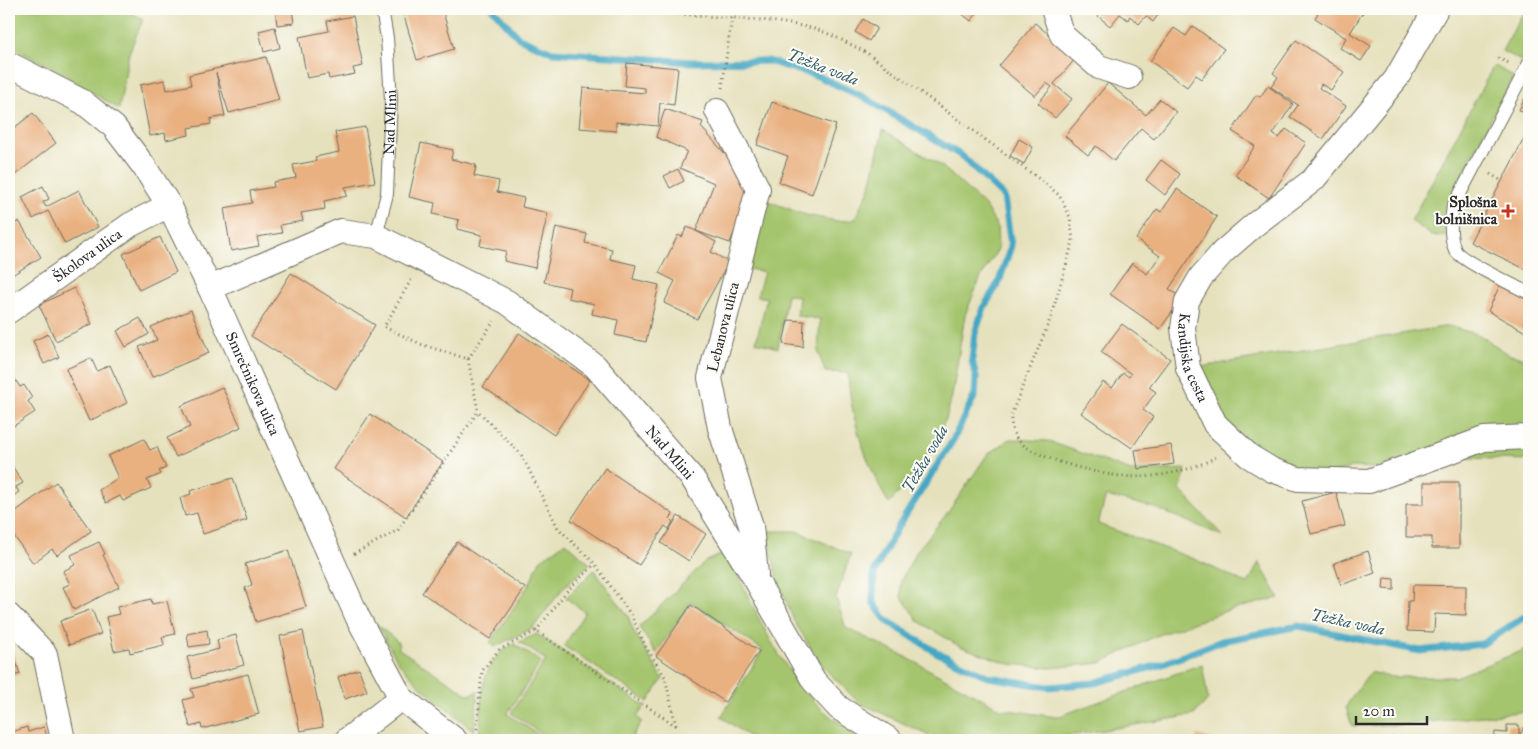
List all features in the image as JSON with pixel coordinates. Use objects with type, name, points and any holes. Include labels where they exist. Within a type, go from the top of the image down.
[{"type":"street","points":[[1053,9],[1062,35],[1099,67],[1129,77]]},
{"type":"street","name":"Kandijska cesta","points":[[1433,10],[1396,79],[1313,180],[1254,225],[1223,252],[1202,277],[1187,301],[1183,328],[1188,368],[1215,424],[1234,444],[1272,470],[1298,479],[1369,481],[1484,438],[1529,437]]},
{"type":"street","name":"Smrečnikova ulica","points":[[9,64],[83,102],[114,127],[143,164],[168,205],[210,288],[358,618],[401,698],[466,738]]},
{"type":"street","name":"Lebanova ulica","points":[[717,111],[758,188],[710,378],[720,428],[751,526],[756,580]]},
{"type":"street","name":"Školova ulica","points":[[9,311],[130,225],[168,205]]},
{"type":"street","name":"Nad Mlini","points":[[210,288],[341,231],[376,236],[507,302],[595,366],[694,479],[756,580],[814,681],[839,708],[890,740]]},
{"type":"street","points":[[9,616],[45,654],[63,740]]},
{"type":"street","points":[[347,740],[401,698]]},
{"type":"lane","name":"Nad Mlini","points":[[376,236],[387,194],[391,99],[387,38],[382,9]]},
{"type":"lane","points":[[1529,63],[1453,208],[1450,222],[1451,236],[1456,252],[1471,263],[1529,293]]},
{"type":"path","points":[[640,9],[734,18],[812,29],[838,38],[867,53],[986,139],[1059,196],[1070,217],[1073,241],[1051,316],[1011,415],[1011,429],[1021,443],[1034,451],[1063,462],[1123,476],[1180,471],[1202,464],[1234,444]]},
{"type":"path","points":[[722,84],[734,18],[733,9]]},
{"type":"path","points":[[423,258],[384,327],[423,345],[468,359]]},
{"type":"path","points":[[507,302],[468,359],[478,411],[521,454],[558,528],[595,564],[631,614],[646,647],[665,677],[676,726],[536,631]]},
{"type":"path","points":[[334,564],[398,530],[478,411]]},
{"type":"path","points":[[466,738],[482,671],[499,650],[536,631],[567,590],[595,564]]},
{"type":"green space","points":[[9,9],[124,9],[143,19],[129,53],[119,109],[53,68],[9,46]]},
{"type":"green space","points":[[1525,9],[1529,9],[1529,45],[1521,61],[1502,51]]},
{"type":"green space","points":[[1494,65],[1513,77],[1443,212],[1445,237],[1431,235],[1411,221]]},
{"type":"green space","points":[[883,130],[943,167],[985,206],[997,226],[998,249],[980,279],[965,315],[952,396],[946,419],[926,456],[909,481],[889,504],[874,474],[861,441],[852,407],[848,373],[825,372],[818,351],[820,319],[797,316],[799,297],[787,294],[778,348],[756,342],[767,298],[757,296],[764,272],[744,268],[765,200],[806,215],[836,221],[854,220],[869,190]]},
{"type":"green space","points":[[1449,326],[1479,335],[1510,355],[1529,359],[1529,431],[1378,468],[1352,467],[1330,474],[1292,469],[1230,429],[1194,368]]},
{"type":"green space","points":[[1010,439],[1048,441],[1131,471],[1186,469],[1180,490],[1223,536],[1155,508],[1106,496],[1098,524],[1194,559],[1248,584],[1259,562],[1279,598],[1229,610],[1156,636],[1100,663],[1050,668],[1010,664],[959,646],[918,621],[901,596],[901,580],[917,551],[949,511],[987,455]]},
{"type":"green space","points":[[1529,442],[1529,460],[1465,458],[1502,443]]},
{"type":"green space","points":[[766,531],[796,531],[851,554],[836,598],[846,628],[904,656],[1001,709],[1057,717],[1202,664],[1208,699],[1194,715],[1044,740],[950,740],[926,734],[858,702],[823,667],[794,621],[779,584]]},
{"type":"green space","points":[[566,542],[590,564],[564,587],[533,628],[494,647],[490,643],[529,585],[540,560]]},
{"type":"green space","points":[[727,552],[768,636],[793,676],[824,711],[864,740],[754,740],[721,717],[763,650],[691,602],[656,653],[639,627],[705,562]]},
{"type":"green space","points":[[594,570],[628,616],[633,630],[663,679],[648,702],[564,646],[585,612],[566,598]]},
{"type":"green space","points":[[378,625],[398,642],[399,649],[469,695],[478,691],[474,731],[422,688],[398,662]]},
{"type":"green space","points":[[537,634],[645,706],[637,717],[642,721],[630,740],[551,740],[511,713],[546,660],[519,642]]},
{"type":"green space","points":[[514,644],[541,662],[507,714],[547,740],[488,740],[479,734],[482,695],[488,671],[493,661]]},
{"type":"green space","points":[[1529,648],[1529,714],[1519,712],[1401,725],[1352,726],[1346,707],[1371,672],[1389,677],[1456,677]]},
{"type":"building","points":[[275,9],[292,9],[294,23],[277,25]]},
{"type":"building","points":[[402,9],[442,9],[454,49],[417,60]]},
{"type":"building","points":[[956,9],[980,9],[971,21]]},
{"type":"building","points":[[1089,9],[1158,9],[1161,11],[1153,22],[1146,16],[1139,24],[1130,16],[1128,20],[1120,14],[1110,26]]},
{"type":"building","points":[[1311,9],[1365,9],[1350,33],[1371,46],[1361,61],[1340,48],[1346,38],[1315,18],[1318,13]]},
{"type":"building","points":[[353,16],[363,66],[353,68],[355,74],[329,79],[328,74],[307,78],[299,37],[329,31],[327,21]]},
{"type":"building","points":[[863,19],[877,28],[869,41],[855,32]]},
{"type":"building","points":[[1035,23],[1076,58],[1054,84],[1072,99],[1055,118],[1038,103],[1052,87],[1046,83],[1035,96],[999,66]]},
{"type":"building","points":[[1193,26],[1224,49],[1202,79],[1196,75],[1187,87],[1150,61],[1174,28],[1186,36]]},
{"type":"building","points":[[275,27],[280,48],[264,52],[259,31]]},
{"type":"building","points":[[1296,40],[1344,72],[1331,90],[1321,84],[1319,88],[1346,106],[1323,139],[1290,117],[1298,105],[1271,87],[1278,77],[1273,73]]},
{"type":"building","points":[[266,57],[279,100],[229,113],[216,73],[225,116],[210,119],[211,124],[188,128],[189,135],[166,140],[165,133],[150,136],[140,85],[165,80],[167,90],[191,85],[189,75]]},
{"type":"building","points":[[627,63],[678,68],[674,105],[660,103],[658,126],[616,122],[616,131],[579,128],[583,88],[645,93],[645,88],[625,86]]},
{"type":"building","points":[[1108,83],[1146,115],[1160,99],[1176,112],[1154,139],[1141,128],[1114,161],[1096,146],[1088,155],[1065,136]]},
{"type":"building","points":[[1268,86],[1293,104],[1273,134],[1279,138],[1286,129],[1306,143],[1269,198],[1235,175],[1255,146],[1232,131],[1256,95],[1260,97]]},
{"type":"building","points":[[1529,90],[1529,116],[1519,110]]},
{"type":"building","points":[[772,102],[836,125],[812,194],[779,182],[788,156],[757,145]]},
{"type":"building","points":[[665,109],[703,122],[701,127],[752,184],[730,243],[696,231],[714,183],[680,168],[687,151],[656,137]]},
{"type":"building","points":[[33,113],[56,143],[15,175],[9,168],[9,132]]},
{"type":"building","points":[[365,127],[375,182],[345,187],[347,196],[324,201],[325,209],[301,213],[303,221],[280,225],[282,233],[257,237],[259,246],[231,251],[224,208],[252,203],[250,191],[274,187],[273,182],[296,178],[293,165],[316,161],[315,157],[339,152],[335,132]]},
{"type":"building","name":"Splošna bolnišnica","points":[[1529,129],[1529,271],[1470,242]]},
{"type":"building","points":[[1019,139],[1033,147],[1024,164],[1010,156]]},
{"type":"building","points":[[421,143],[453,150],[451,159],[476,165],[474,176],[499,181],[497,192],[524,198],[522,207],[548,213],[535,268],[504,261],[506,251],[480,246],[482,235],[457,229],[459,220],[433,214],[435,203],[409,197]]},
{"type":"building","points":[[1161,160],[1180,174],[1165,195],[1146,180]]},
{"type":"building","points":[[678,169],[684,181],[670,188],[664,176]]},
{"type":"building","points":[[43,186],[49,199],[43,202],[46,207],[79,190],[98,227],[65,244],[48,211],[33,219],[22,197]]},
{"type":"building","points":[[1177,189],[1217,217],[1169,289],[1182,298],[1160,329],[1110,294],[1132,263],[1147,274],[1160,256],[1136,239],[1157,209],[1161,212]]},
{"type":"building","points":[[19,221],[41,257],[9,277],[9,227]]},
{"type":"building","points":[[556,227],[587,234],[585,243],[612,249],[610,259],[636,265],[633,279],[659,285],[646,342],[615,335],[618,320],[592,314],[594,304],[568,298],[570,288],[544,282]]},
{"type":"building","points":[[687,227],[716,242],[711,252],[729,262],[697,319],[664,303],[675,281],[659,273],[678,235],[682,237]]},
{"type":"building","points":[[160,237],[176,272],[139,290],[123,254]]},
{"type":"building","points":[[291,273],[375,325],[336,389],[251,336]]},
{"type":"building","points":[[1500,285],[1529,301],[1529,334],[1488,311]]},
{"type":"building","points":[[74,288],[92,324],[56,341],[39,305]]},
{"type":"building","points":[[191,310],[209,353],[152,377],[139,347],[157,340],[151,327]]},
{"type":"building","points":[[140,318],[149,334],[126,347],[117,331]]},
{"type":"building","points":[[788,320],[804,321],[803,347],[783,344]]},
{"type":"building","points":[[1122,324],[1170,359],[1149,387],[1156,392],[1143,410],[1153,417],[1132,448],[1081,413],[1103,382],[1112,388],[1123,373],[1129,377],[1131,374],[1101,352]]},
{"type":"building","points":[[519,333],[590,380],[554,435],[483,387]]},
{"type":"building","points":[[48,334],[59,357],[44,364],[33,341]]},
{"type":"building","points":[[91,358],[97,371],[110,365],[127,403],[89,421],[66,369]]},
{"type":"building","points":[[9,370],[20,387],[24,385],[32,398],[28,401],[35,412],[9,429]]},
{"type":"building","points":[[222,387],[241,427],[176,457],[167,438],[190,427],[181,406]]},
{"type":"building","points":[[370,414],[443,462],[406,517],[334,469]]},
{"type":"building","points":[[144,439],[150,450],[157,447],[166,468],[159,471],[161,474],[147,480],[151,488],[123,501],[120,496],[106,503],[99,490],[118,478],[108,456]]},
{"type":"building","points":[[1171,445],[1174,464],[1138,469],[1135,450]]},
{"type":"building","points":[[9,461],[23,483],[16,487],[19,492],[9,499]]},
{"type":"building","points":[[605,468],[673,514],[670,519],[673,522],[669,529],[665,526],[639,565],[571,520]]},
{"type":"building","points":[[233,478],[247,520],[203,534],[197,513],[185,516],[180,498],[191,494],[190,491]]},
{"type":"building","points":[[56,482],[91,531],[57,555],[52,549],[33,563],[9,529],[9,516]]},
{"type":"building","points":[[1424,482],[1459,482],[1459,548],[1432,548],[1432,537],[1406,537],[1406,504],[1424,504]]},
{"type":"building","points":[[1336,492],[1345,526],[1311,534],[1302,501]]},
{"type":"building","points":[[678,516],[706,534],[689,561],[661,543]]},
{"type":"building","points":[[99,542],[105,554],[103,555],[119,587],[74,610],[63,587],[70,584],[63,571],[75,565],[71,555]]},
{"type":"building","points":[[457,542],[525,588],[490,639],[422,593]]},
{"type":"building","points":[[288,550],[306,607],[256,622],[245,588],[252,585],[245,564]]},
{"type":"building","points":[[1368,551],[1375,573],[1341,585],[1334,563]]},
{"type":"building","points":[[1384,578],[1394,579],[1394,590],[1383,589]]},
{"type":"building","points":[[1413,585],[1466,586],[1466,615],[1435,614],[1434,632],[1407,631],[1408,601],[1412,601]]},
{"type":"building","points":[[151,599],[152,604],[167,601],[175,634],[162,637],[164,645],[130,653],[129,648],[114,651],[106,617],[119,614],[117,607]]},
{"type":"building","points":[[691,605],[759,651],[725,702],[656,656]]},
{"type":"building","points":[[92,609],[101,634],[69,645],[60,621]]},
{"type":"building","points":[[207,630],[209,644],[189,647],[187,634]]},
{"type":"building","points":[[303,631],[323,727],[300,731],[280,636]]},
{"type":"building","points":[[236,635],[244,665],[193,679],[187,657],[219,649],[217,640]]},
{"type":"building","points":[[9,638],[20,674],[9,677]]},
{"type":"building","points":[[359,669],[367,691],[345,699],[338,677]]},
{"type":"building","points":[[248,674],[259,714],[202,729],[201,724],[190,727],[183,700],[194,697],[191,689]]},
{"type":"building","points":[[1527,723],[1529,724],[1529,740],[1519,736]]},
{"type":"building","points":[[1507,725],[1519,725],[1519,740],[1494,740],[1495,732],[1507,733]]},
{"type":"building","points":[[27,727],[28,732],[44,727],[48,740],[9,740],[9,733]]},
{"type":"building","points":[[1197,735],[1216,740],[1196,740]]},
{"type":"building","points":[[1391,737],[1405,739],[1405,740],[1391,740]]},
{"type":"waterway","name":"Težka voda","points":[[180,9],[191,11],[196,9]]},
{"type":"waterway","name":"Težka voda","points":[[493,9],[519,38],[552,52],[692,62],[768,61],[818,76],[867,99],[962,156],[1004,197],[1011,246],[999,282],[984,307],[975,333],[972,360],[976,378],[975,395],[953,440],[895,532],[874,572],[873,602],[886,620],[936,652],[989,677],[1048,687],[1094,683],[1160,665],[1222,641],[1299,626],[1420,651],[1482,644],[1529,614]]},
{"type":"place","name":"Splošna bolnišnica","points":[[1508,211]]}]
